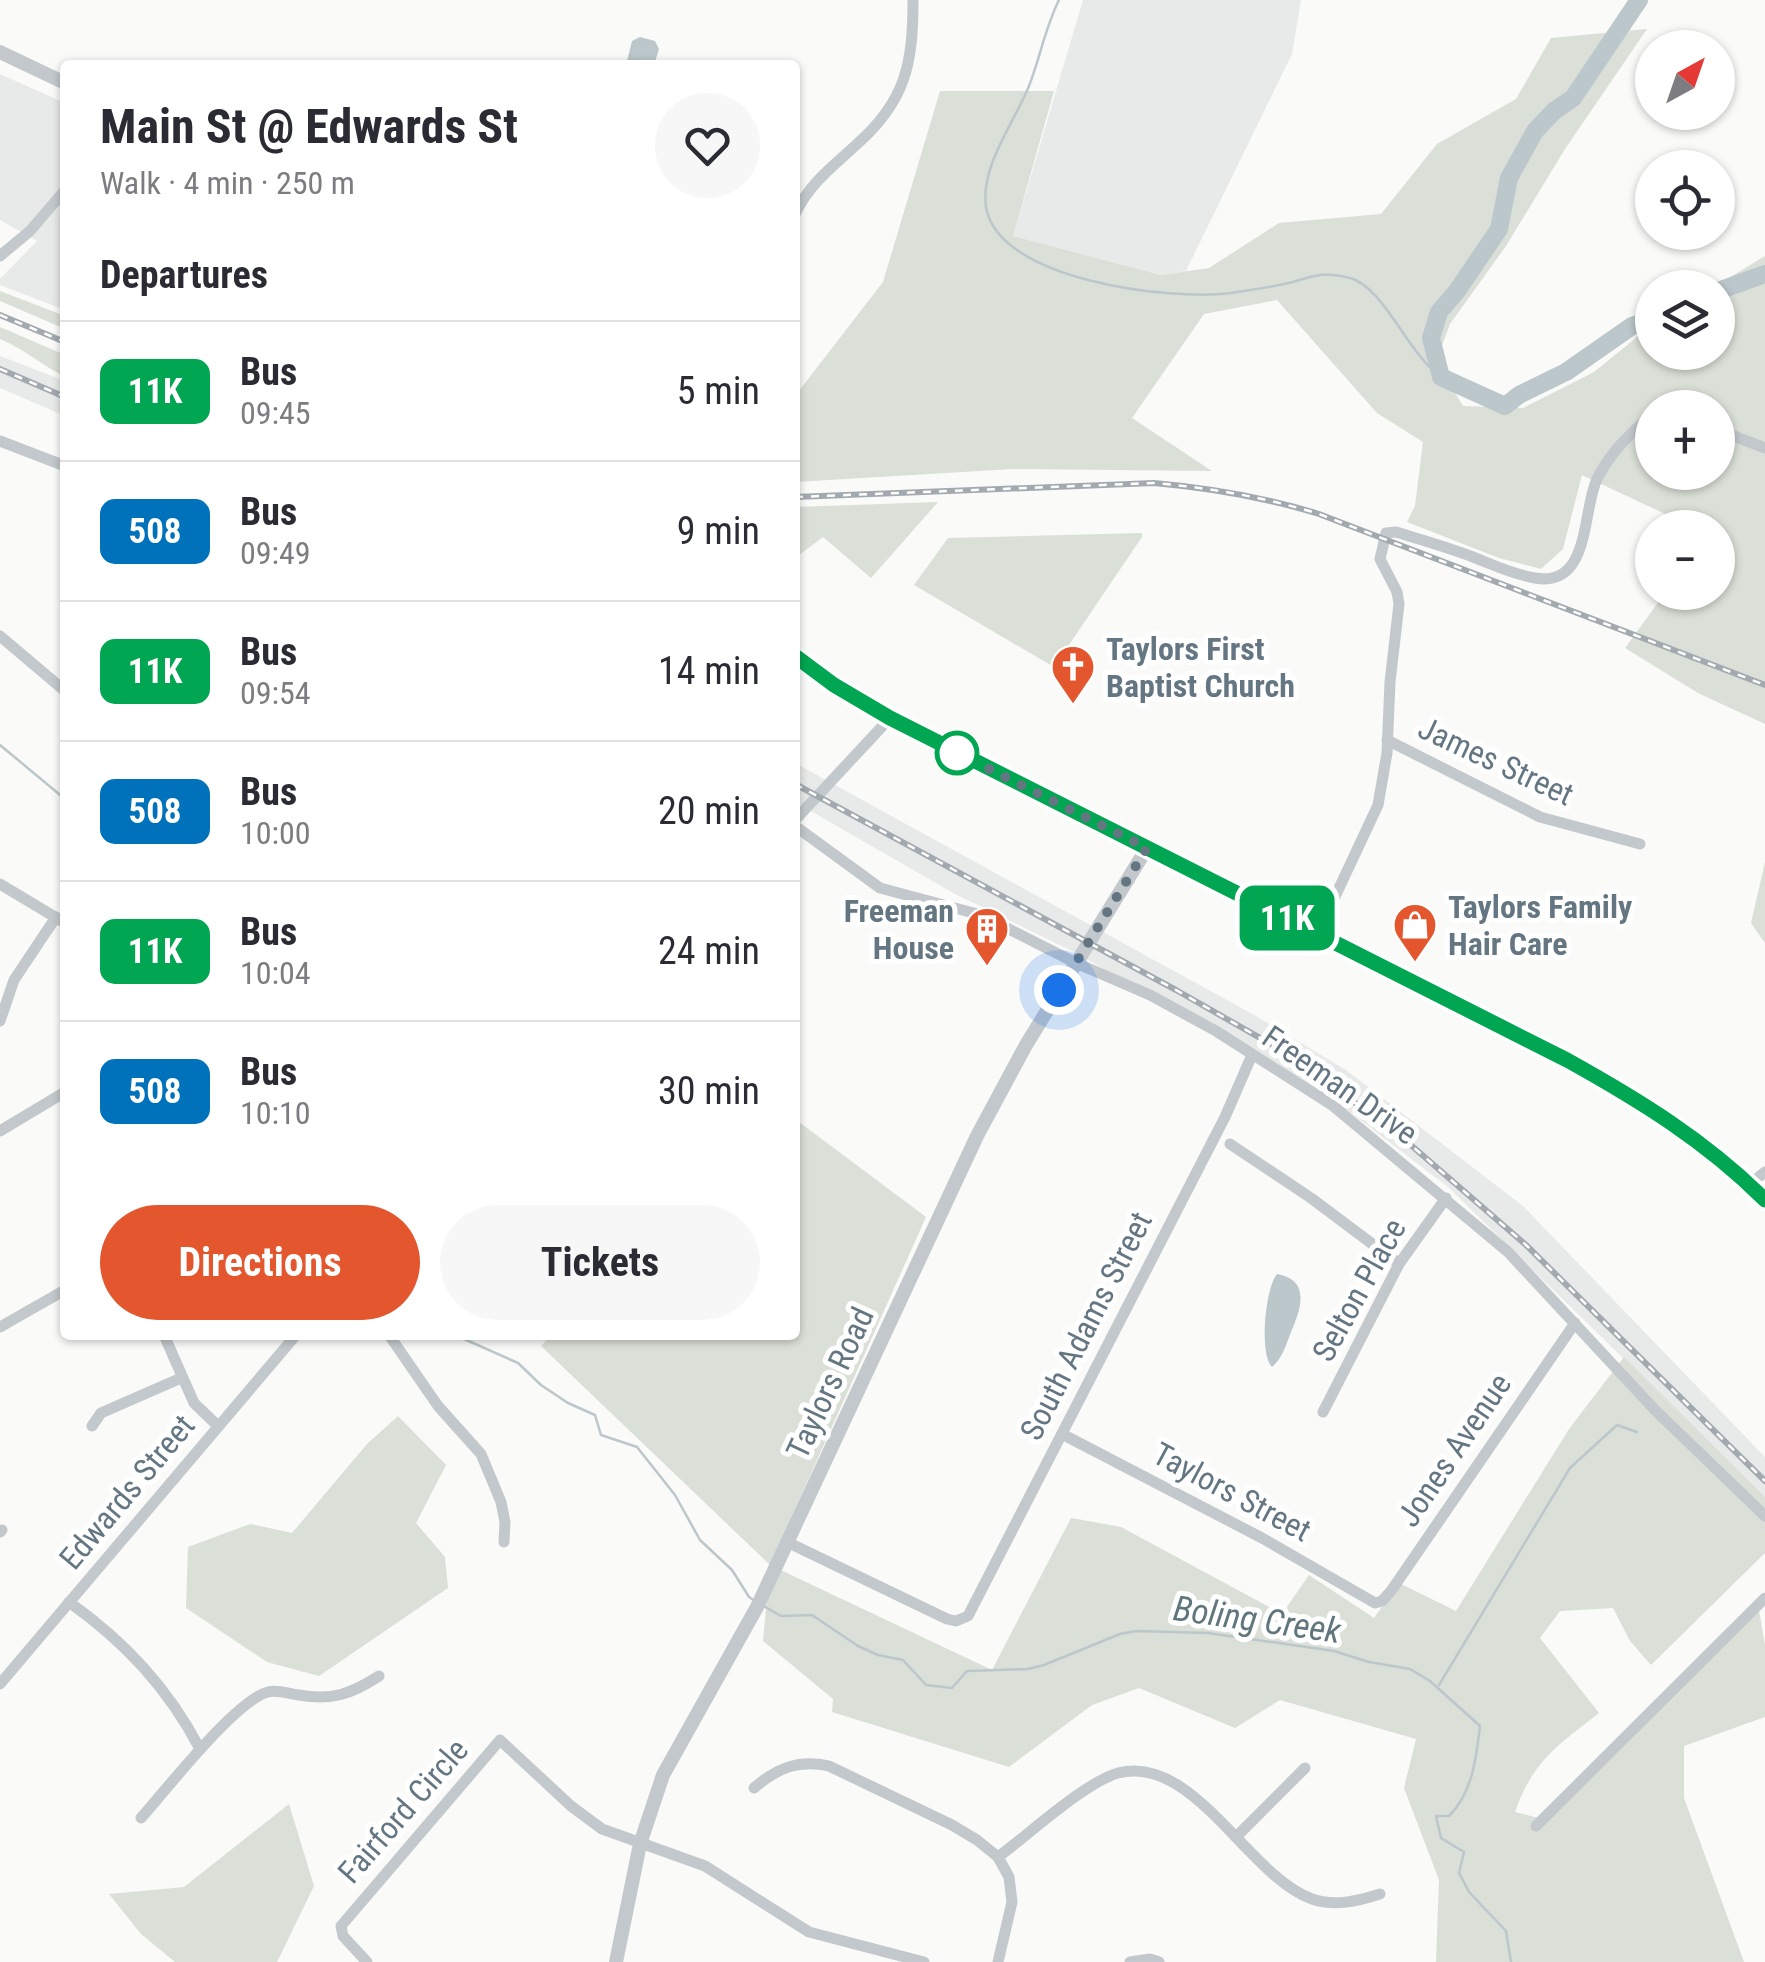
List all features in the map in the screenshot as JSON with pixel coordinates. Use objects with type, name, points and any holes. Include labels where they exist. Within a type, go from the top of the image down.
[{"type":"street","points":[[800,205],[812,184],[871,131],[897,99],[913,40],[914,0]]},
{"type":"street","points":[[0,52],[60,81]]},
{"type":"street","points":[[0,256],[30,231],[60,196]]},
{"type":"street","points":[[1318,933],[1366,838],[1378,804],[1388,740],[1399,604],[1380,559],[1386,533],[1396,532],[1512,572],[1550,578],[1574,562],[1583,545],[1592,491],[1606,463],[1635,433]]},
{"type":"street","points":[[1735,437],[1765,448]]},
{"type":"street","points":[[0,441],[60,464]]},
{"type":"street","points":[[0,636],[60,687]]},
{"type":"street","points":[[800,660],[890,718],[1626,1093],[1684,1130],[1765,1200]]},
{"type":"street","points":[[800,817],[890,718]]},
{"type":"street","name":"James Street","points":[[1388,740],[1540,817],[1640,844]]},
{"type":"street","name":"Freeman Drive","points":[[800,827],[880,888],[981,915],[1150,995],[1332,1105],[1508,1252],[1655,1410],[1765,1516]]},
{"type":"street","name":"Taylors Road","points":[[616,1962],[640,1844],[663,1775],[766,1588],[976,1136],[1147,848]]},
{"type":"street","points":[[0,884],[60,920],[14,980],[0,1021]]},
{"type":"street","name":"South Adams Street","points":[[787,1542],[947,1619],[964,1619],[971,1612],[1225,1117],[1252,1055]]},
{"type":"street","points":[[0,1114],[4,1128],[60,1095]]},
{"type":"street","points":[[1230,1144],[1312,1198],[1399,1264]]},
{"type":"street","points":[[1750,1184],[1765,1172]]},
{"type":"street","name":"Selton Place","points":[[1323,1412],[1399,1264],[1446,1198]]},
{"type":"street","points":[[0,1327],[60,1293]]},
{"type":"street","name":"Jones Avenue","points":[[1374,1603],[1391,1591],[1575,1324]]},
{"type":"street","points":[[166,1340],[194,1403],[218,1426]]},
{"type":"street","name":"Edwards Street","points":[[0,1684],[292,1340]]},
{"type":"street","points":[[392,1340],[438,1406],[481,1454],[501,1502],[504,1542]]},
{"type":"street","points":[[92,1426],[101,1413],[181,1378]]},
{"type":"street","name":"Taylors Street","points":[[1062,1434],[1262,1538],[1374,1603]]},
{"type":"street","points":[[1536,1826],[1765,1598]]},
{"type":"street","points":[[69,1602],[108,1632],[152,1675],[200,1749]]},
{"type":"street","points":[[141,1818],[200,1749],[247,1704],[274,1691],[317,1698],[352,1693],[379,1676]]},
{"type":"street","name":"Fairford Circle","points":[[367,1962],[343,1936],[342,1926],[500,1740],[592,1823],[640,1844]]},
{"type":"street","points":[[754,1788],[790,1765],[829,1766],[977,1840],[998,1858],[1009,1877],[1012,1902],[998,1962]]},
{"type":"street","points":[[1236,1838],[1304,1768]]},
{"type":"street","points":[[998,1858],[1093,1785],[1130,1771],[1169,1780],[1281,1879],[1310,1898],[1349,1902],[1380,1894]]},
{"type":"street","points":[[640,1844],[704,1866],[810,1932],[924,1962]]},
{"type":"street","points":[[1130,1962],[1159,1962]]},
{"type":"shaded area","points":[[1083,0],[1301,0],[1292,54],[1186,271],[1161,275],[1013,236]]},
{"type":"shaded area","points":[[1635,30],[1635,47],[1565,149],[1506,246],[1450,324],[1436,362],[1463,406],[1523,408],[1594,372],[1635,339],[1635,370],[1735,370],[1735,274],[1765,256],[1765,724],[1698,693],[1625,648],[1653,610],[1735,610],[1735,510],[1657,510],[1582,475],[1563,549],[1541,569],[1499,558],[1407,522],[1415,506],[1423,442],[1377,413],[1277,300],[1204,314],[1132,418],[1212,471],[1013,469],[800,482],[800,390],[883,282],[940,91],[1054,91],[1013,236],[1161,275],[1209,268],[1279,223],[1381,214],[1437,144],[1516,99],[1551,38]]},
{"type":"shaded area","points":[[640,37],[655,41],[659,49],[656,60],[627,60],[632,41]]},
{"type":"shaded area","points":[[0,74],[60,101],[60,308],[0,285],[0,279],[37,241],[0,220]]},
{"type":"shaded area","points":[[0,291],[60,314],[60,327],[0,301]]},
{"type":"shaded area","points":[[0,327],[60,353],[60,374],[17,347],[0,339]]},
{"type":"shaded area","points":[[0,356],[60,379],[60,414],[0,388]]},
{"type":"shaded area","points":[[938,502],[871,578],[823,537],[800,554],[800,507]]},
{"type":"shaded area","points":[[1142,533],[1054,667],[914,585],[948,538]]},
{"type":"shaded area","points":[[800,766],[1256,1016],[1346,1070],[1523,1206],[1765,1457],[1765,1497],[1448,1187],[1351,1113],[1076,953],[955,894],[800,805]]},
{"type":"shaded area","points":[[1765,862],[1765,943],[1751,923]]},
{"type":"shaded area","points":[[800,1123],[926,1217],[770,1565],[541,1346],[546,1340],[800,1340]]},
{"type":"shaded area","points":[[1277,1274],[1295,1282],[1300,1297],[1285,1347],[1272,1367],[1266,1349],[1265,1321],[1269,1293]]},
{"type":"shaded area","points":[[1624,1357],[1765,1497],[1765,1553],[1651,1665],[1630,1641],[1613,1608],[1560,1611],[1540,1638],[1599,1713],[1539,1767],[1515,1812],[1546,1820],[1759,1610],[1765,1645],[1765,1717],[1684,1746],[1684,1798],[1744,1962],[1436,1962],[1439,1880],[1404,1788],[1416,1739],[1280,1700],[1235,1728],[1139,1688],[1092,1705],[1009,1767],[832,1712],[833,1699],[763,1641],[770,1565],[992,1670],[1071,1518],[1121,1527],[1282,1614],[1309,1575],[1374,1618],[1399,1583],[1456,1611],[1569,1429]]},
{"type":"shaded area","points":[[398,1416],[446,1465],[416,1523],[445,1557],[448,1588],[319,1676],[267,1662],[186,1608],[188,1547],[250,1524],[292,1533],[367,1444]]},
{"type":"shaded area","points":[[289,1804],[314,1886],[277,1962],[175,1962],[141,1934],[109,1894],[184,1887]]},
{"type":"waterway","points":[[1059,0],[1029,86],[988,176],[986,207],[998,232],[1021,253],[1053,269],[1131,289],[1204,295],[1264,288],[1323,275],[1350,278],[1374,294],[1441,377]]},
{"type":"waterway","points":[[1635,325],[1566,372],[1505,406],[1441,377],[1431,338],[1439,312],[1499,229],[1509,178],[1535,131],[1573,98],[1639,0]]},
{"type":"waterway","points":[[1735,285],[1765,274]]},
{"type":"waterway","name":"Boling Creek","points":[[0,745],[60,795]]},
{"type":"waterway","name":"Boling Creek","points":[[466,1340],[518,1363],[541,1385],[595,1415],[601,1435],[637,1447],[675,1495],[700,1540],[732,1570],[755,1601]]},
{"type":"waterway","points":[[1439,1685],[1570,1468],[1617,1425],[1637,1432]]},
{"type":"waterway","name":"Boling Creek","points":[[762,1605],[781,1616],[812,1615],[858,1646],[903,1660],[926,1685],[952,1688],[967,1671],[1028,1669],[1136,1631],[1208,1633],[1334,1651],[1410,1669],[1430,1681],[1480,1726],[1472,1774],[1463,1796],[1449,1816],[1436,1816],[1441,1838],[1464,1852],[1459,1873],[1469,1892],[1506,1931],[1511,1962]]},
{"type":"railway","points":[[0,315],[60,340]]},
{"type":"railway","points":[[0,369],[60,395]]},
{"type":"railway","points":[[800,497],[1154,483],[1237,494],[1319,514],[1765,685]]},
{"type":"railway","points":[[800,787],[1283,1051],[1397,1133],[1526,1245],[1765,1481]]},
{"type":"bus line","name":"11K","points":[[800,660],[869,707],[1445,997],[1626,1093],[1676,1124],[1765,1200]]},
{"type":"place","name":"Taylors First Baptist Church","points":[[1073,705]]},
{"type":"place","name":"Taylors Family Hair Care","points":[[1415,963]]},
{"type":"place","name":"Freeman House","points":[[987,967]]},
{"type":"route","points":[[957,753],[1147,848],[1059,990]]}]
